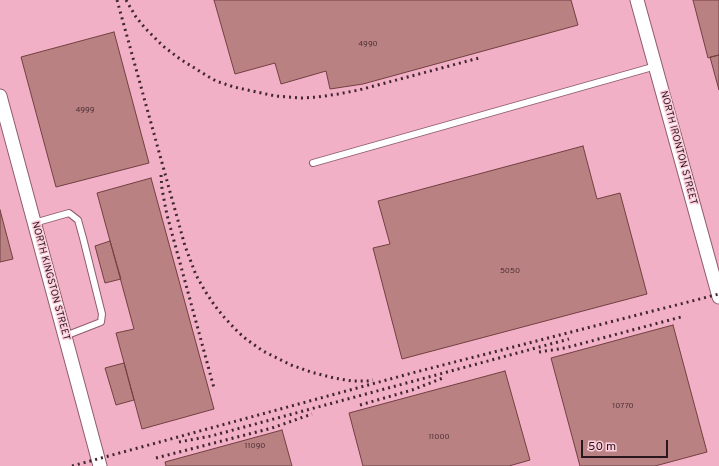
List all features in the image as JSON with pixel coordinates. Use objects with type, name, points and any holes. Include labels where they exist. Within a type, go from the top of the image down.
[{"type":"street","name":"NORTH IRONTON STREET","points":[[637,0],[719,297]]},
{"type":"street","name":"NORTH KINGSTON STREET","points":[[0,96],[3,120],[34,223],[100,466]]},
{"type":"lane","points":[[313,163],[656,66]]},
{"type":"lane","points":[[34,223],[69,213],[78,220],[83,238],[102,314],[101,322],[65,336]]},
{"type":"shaded area","points":[[0,0],[719,0],[719,466],[0,466]]},
{"type":"building","points":[[214,0],[571,0],[578,25],[363,84],[330,89],[326,71],[281,84],[275,63],[235,74]]},
{"type":"building","points":[[693,0],[719,0],[719,55],[708,58]]},
{"type":"building","points":[[114,32],[149,163],[56,187],[21,57]]},
{"type":"building","points":[[719,55],[719,90],[710,57]]},
{"type":"building","points":[[583,146],[597,199],[620,193],[647,294],[402,359],[373,248],[390,244],[378,201]]},
{"type":"building","points":[[151,178],[214,409],[142,429],[116,333],[134,329],[97,193]]},
{"type":"building","points":[[0,210],[13,259],[0,262]]},
{"type":"building","points":[[110,241],[121,279],[105,283],[95,246]]},
{"type":"building","points":[[673,325],[707,452],[655,466],[580,466],[551,358]]},
{"type":"building","points":[[124,363],[134,400],[116,405],[105,368]]},
{"type":"building","points":[[505,371],[530,460],[509,466],[363,466],[349,413]]},
{"type":"building","points":[[282,430],[292,466],[166,466],[165,462]]},
{"type":"railway","points":[[117,0],[185,246],[196,275],[215,306],[246,339],[263,351],[291,365],[334,378],[352,381],[373,380]]},
{"type":"railway","points":[[126,0],[136,17],[145,28],[163,46],[180,59],[216,81],[234,87],[275,96],[301,98],[338,94],[359,90],[479,58]]},
{"type":"railway","points":[[161,175],[167,215],[214,388]]},
{"type":"railway","points":[[72,466],[412,373],[719,294]]},
{"type":"railway","points":[[539,352],[565,348],[681,317]]},
{"type":"railway","points":[[179,442],[211,436],[569,339]]},
{"type":"railway","points":[[360,405],[412,390],[443,378]]},
{"type":"railway","points":[[156,458],[272,428],[312,414]]}]
